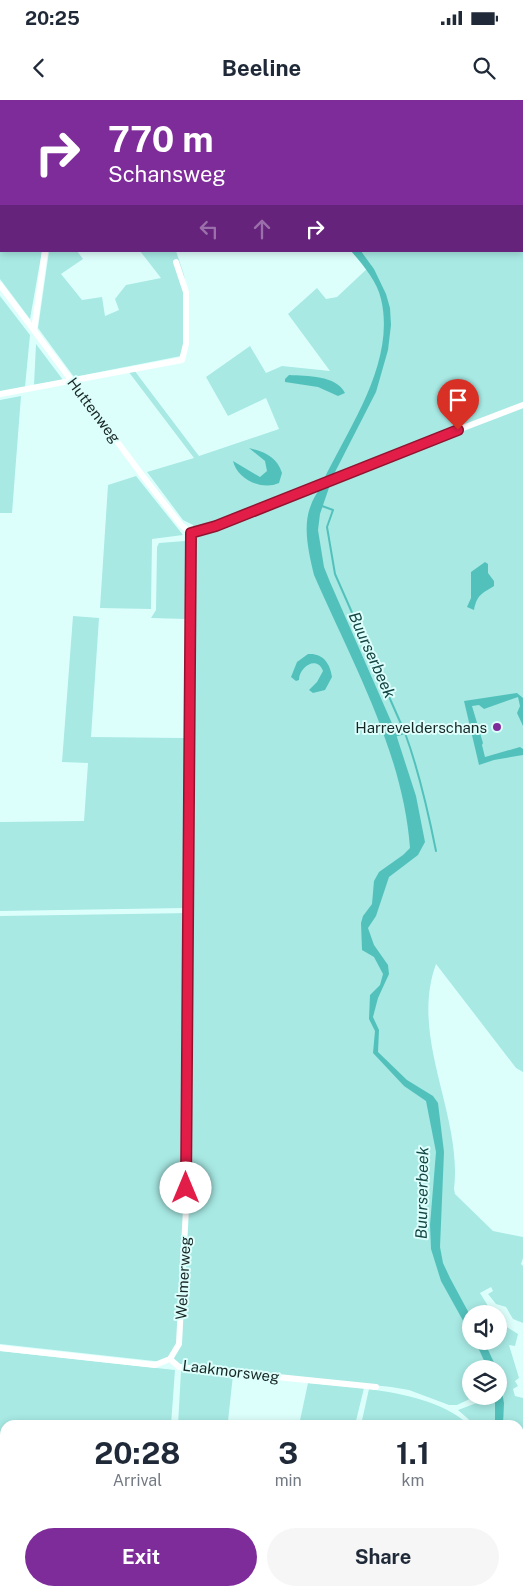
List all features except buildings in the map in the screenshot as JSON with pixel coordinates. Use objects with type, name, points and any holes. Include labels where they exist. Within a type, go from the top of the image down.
[{"type":"street","points":[[34,330],[45,252]]},
{"type":"street","points":[[0,394],[182,360],[186,344],[186,292],[176,262]]},
{"type":"street","name":"Huttenweg","points":[[0,285],[181,525],[191,533]]},
{"type":"street","points":[[191,533],[216,526],[335,477],[523,405]]},
{"type":"street","name":"Welmerweg","points":[[170,1359],[179,1344],[186,1208],[191,533]]},
{"type":"street","name":"Laakmorsweg","points":[[0,1348],[155,1365],[170,1359],[178,1367],[376,1387]]},
{"type":"shaded area","points":[[0,252],[42,252],[30,319],[0,279]]},
{"type":"shaded area","points":[[49,252],[78,252],[83,259],[61,274],[82,300],[102,297],[105,316],[119,310],[115,299],[126,285],[161,278],[141,252],[176,252],[184,275],[187,296],[186,351],[181,356],[74,377],[38,328]]},
{"type":"shaded area","points":[[352,252],[362,252],[374,269],[386,294],[390,308],[391,325],[388,350],[376,392],[333,476],[320,514],[318,530],[324,567],[394,728],[416,796],[425,842],[418,855],[389,877],[376,916],[368,928],[374,945],[388,965],[389,974],[378,998],[373,1017],[379,1030],[378,1052],[407,1080],[433,1096],[438,1103],[444,1152],[440,1247],[443,1263],[465,1305],[462,1305],[462,1319],[441,1281],[431,1249],[430,1225],[436,1152],[426,1101],[404,1086],[373,1053],[375,1031],[369,1019],[370,995],[380,985],[383,974],[374,957],[362,950],[361,923],[363,916],[372,904],[374,881],[379,872],[410,848],[405,812],[387,742],[374,708],[314,575],[307,540],[308,513],[311,505],[357,416],[376,370],[382,346],[384,323],[381,299],[369,274]]},
{"type":"shaded area","points":[[362,252],[523,252],[523,1072],[516,1068],[436,964],[429,992],[429,1020],[432,1048],[451,1133],[455,1161],[455,1194],[493,1231],[523,1237],[523,1258],[521,1264],[523,1266],[523,1323],[513,1319],[507,1305],[496,1304],[488,1294],[493,1291],[491,1287],[480,1293],[487,1305],[462,1305],[462,1350],[507,1350],[507,1327],[518,1334],[515,1346],[509,1345],[519,1378],[515,1381],[518,1386],[513,1389],[515,1396],[523,1398],[523,1420],[503,1420],[502,1405],[507,1405],[507,1360],[462,1360],[462,1403],[449,1405],[409,1390],[391,1387],[0,1344],[0,916],[190,913],[193,525],[183,520],[147,472],[194,458],[128,371],[134,370],[199,456],[279,429],[266,398],[228,416],[206,377],[250,346],[266,373],[282,366],[330,371],[288,314],[317,288],[326,299],[337,297],[371,265]]},
{"type":"shaded area","points":[[0,296],[30,335],[25,387],[0,392]]},
{"type":"shaded area","points":[[36,344],[63,380],[34,385]]},
{"type":"shaded area","points":[[289,375],[312,376],[328,380],[341,387],[345,393],[338,396],[318,387],[285,382]]},
{"type":"shaded area","points":[[21,396],[12,513],[0,513],[0,400]]},
{"type":"shaded area","points":[[249,448],[265,453],[274,459],[282,473],[279,483],[272,485],[258,484],[251,482],[239,473],[233,461],[260,477],[267,471],[265,461]]},
{"type":"shaded area","points":[[136,476],[183,535],[152,539],[151,609],[100,608],[108,485]]},
{"type":"shaded area","points":[[185,541],[185,619],[151,618],[156,610],[157,547],[159,543]]},
{"type":"shaded area","points":[[485,562],[488,564],[488,573],[494,581],[494,586],[480,595],[474,610],[467,607],[471,598],[471,572]]},
{"type":"shaded area","points":[[73,616],[99,618],[91,737],[185,738],[185,908],[0,911],[0,822],[84,821],[88,763],[62,762]]},
{"type":"shaded area","points":[[308,654],[322,657],[330,667],[332,677],[325,690],[313,693],[309,690],[317,682],[323,671],[317,664],[313,663],[305,667],[299,680],[296,681],[291,677],[297,662]]},
{"type":"shaded area","points":[[517,693],[523,698],[523,726],[517,713],[520,706],[518,697],[484,709],[479,705],[472,706],[483,743],[485,757],[520,747],[523,749],[523,755],[494,760],[479,765],[464,701]]},
{"type":"shaded area","points":[[479,1350],[488,1350],[493,1360],[484,1360]]},
{"type":"shaded area","points":[[0,1351],[175,1370],[171,1420],[0,1420]]},
{"type":"shaded area","points":[[181,1371],[233,1375],[228,1420],[178,1420]]},
{"type":"shaded area","points":[[308,1383],[364,1388],[356,1420],[300,1420]]},
{"type":"shaded area","points":[[369,1389],[409,1396],[435,1404],[463,1420],[362,1420]]},
{"type":"shaded area","points":[[471,1405],[495,1405],[495,1420],[469,1420],[458,1410]]},
{"type":"shaded area","points":[[495,1405],[504,1405],[503,1420],[495,1420]]},
{"type":"waterway","name":"Buurserbeek","points":[[322,506],[333,510],[327,527],[335,574],[405,733]]},
{"type":"waterway","points":[[394,736],[405,733],[423,791],[436,851]]},
{"type":"place","name":"Harrevelderschans","points":[[497,727]]},
{"type":"route","points":[[186,1188],[188,696],[191,533],[216,526],[458,430]]}]
